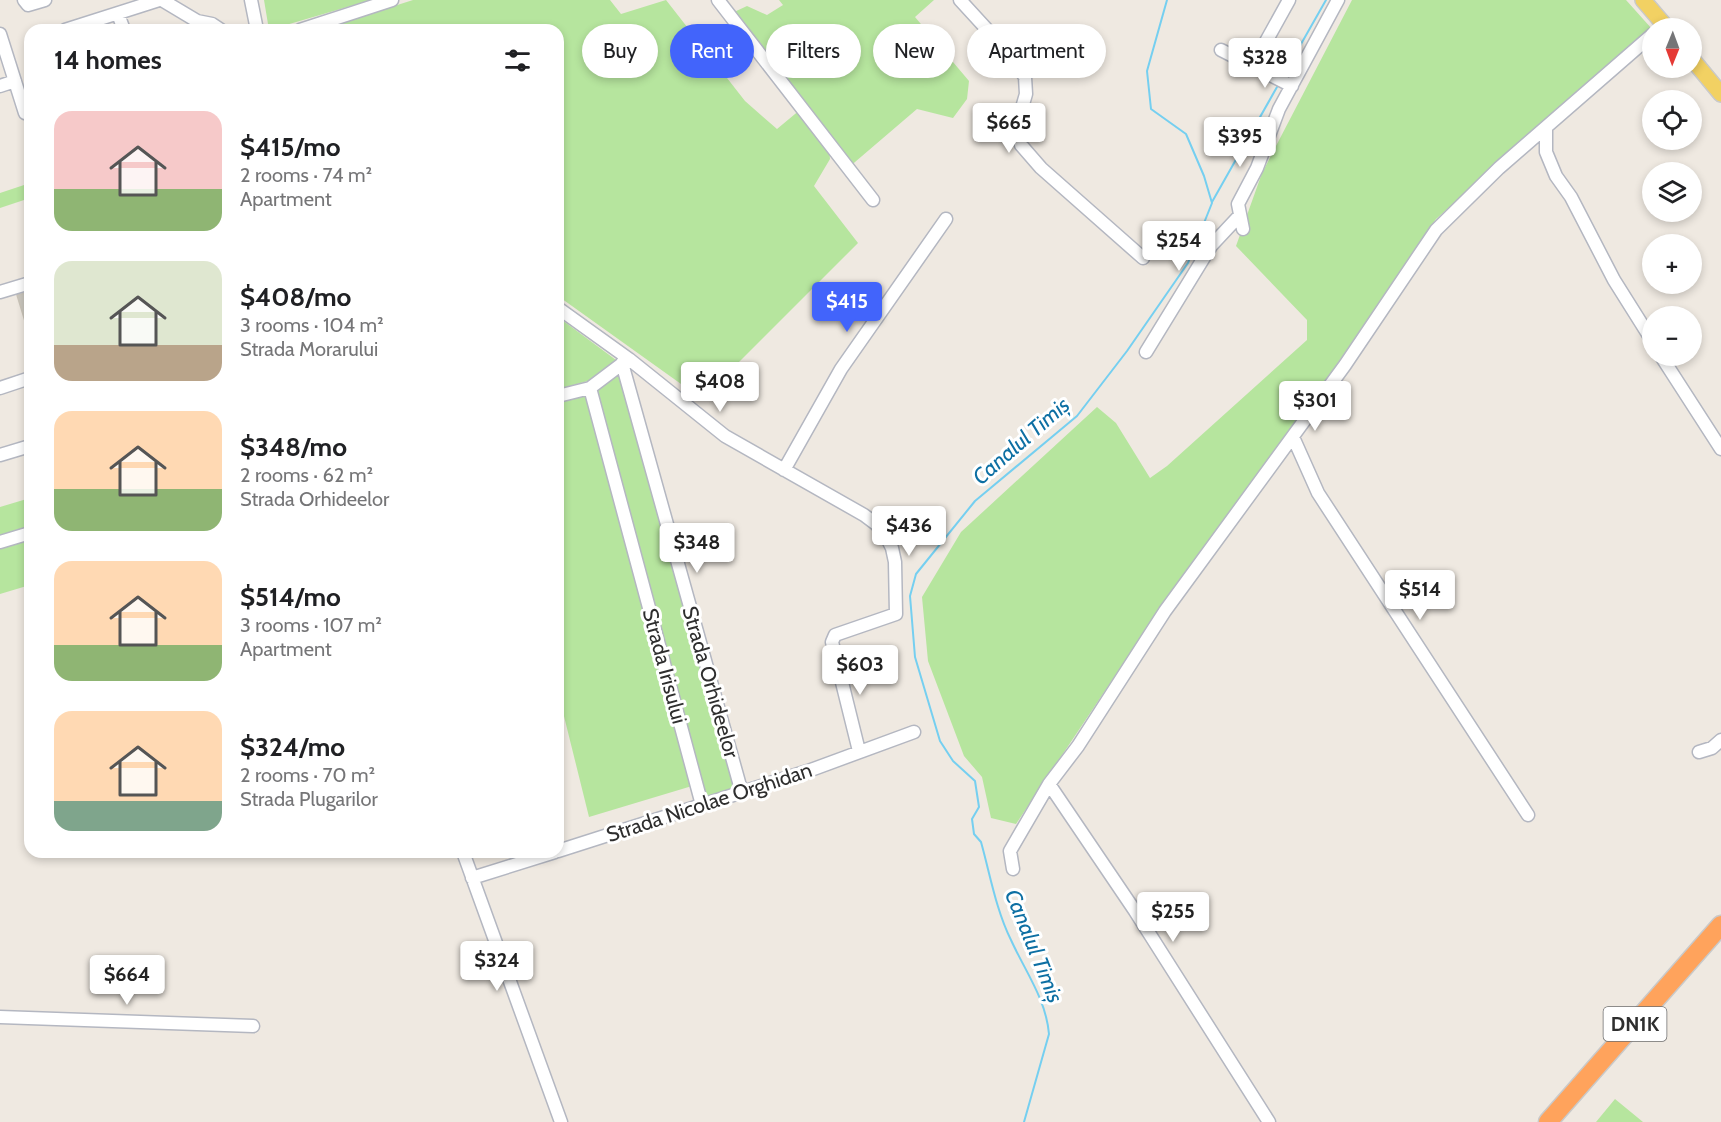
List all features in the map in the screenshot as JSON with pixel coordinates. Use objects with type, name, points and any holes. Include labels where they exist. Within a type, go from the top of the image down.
[{"type":"highway","name":"DN1K","points":[[1548,1122],[1721,925]]},
{"type":"highway","name":"DN1K","points":[[1560,1122],[1721,940]]},
{"type":"main road","points":[[1643,0],[1654,18]]},
{"type":"main road","points":[[1702,71],[1721,94]]},
{"type":"street","points":[[24,0],[28,5],[45,0]]},
{"type":"street","points":[[85,24],[161,0],[197,21],[212,24]]},
{"type":"street","points":[[251,0],[256,24]]},
{"type":"street","points":[[318,24],[392,0]]},
{"type":"street","points":[[718,0],[873,200]]},
{"type":"street","points":[[960,0],[1004,48],[1025,77],[1026,94],[1017,125],[1017,135],[1021,145],[1041,168],[1143,258]]},
{"type":"street","points":[[1253,65],[1289,0]]},
{"type":"street","points":[[1243,229],[1238,204],[1257,168],[1279,110],[1338,0]]},
{"type":"street","points":[[118,14],[122,24]]},
{"type":"street","points":[[0,34],[24,110]]},
{"type":"street","points":[[1012,869],[1011,851],[1049,783],[1078,746],[1165,611],[1352,356],[1436,230],[1499,168],[1642,45]]},
{"type":"street","points":[[1221,50],[1292,86]]},
{"type":"street","points":[[0,86],[15,81]]},
{"type":"street","points":[[1546,128],[1546,152],[1556,176],[1576,206],[1614,280],[1642,325]]},
{"type":"street","points":[[1146,352],[1211,246],[1240,215]]},
{"type":"street","points":[[784,470],[841,369],[946,219]]},
{"type":"street","points":[[0,292],[24,285]]},
{"type":"street","points":[[564,313],[725,436],[876,524],[886,536],[892,548],[897,611],[892,617],[836,635],[832,642],[859,751]]},
{"type":"street","points":[[564,394],[590,388],[625,361]]},
{"type":"street","name":"Strada Orhideelor","points":[[625,361],[742,793]]},
{"type":"street","points":[[1667,366],[1721,449]]},
{"type":"street","points":[[0,388],[24,380]]},
{"type":"street","name":"Strada Irisului","points":[[590,388],[702,805]]},
{"type":"street","points":[[1293,437],[1318,493],[1528,815]]},
{"type":"street","points":[[0,455],[24,448]]},
{"type":"street","points":[[0,542],[24,535]]},
{"type":"street","name":"Strada Nicolae Orghidan","points":[[564,848],[742,793],[914,732]]},
{"type":"street","points":[[1699,752],[1712,748],[1721,740]]},
{"type":"street","points":[[1049,783],[1135,911],[1269,1122]]},
{"type":"street","points":[[465,858],[561,1122]]},
{"type":"street","name":"Strada Nicolae Orghidan","points":[[472,878],[534,858]]},
{"type":"street","points":[[0,1017],[253,1026]]},
{"type":"green space","points":[[264,0],[371,0],[289,24],[268,24]]},
{"type":"green space","points":[[413,0],[610,0],[621,14],[666,0],[685,24],[670,24],[670,78],[727,78],[745,101],[777,129],[801,109],[779,78],[861,78],[861,24],[766,24],[766,60],[754,44],[754,24],[740,24],[732,13],[747,6],[767,15],[783,5],[779,0],[934,0],[915,17],[921,24],[873,24],[873,78],[955,78],[955,64],[969,81],[967,99],[953,118],[917,109],[848,168],[829,147],[830,159],[814,186],[858,243],[702,399],[564,300],[564,24],[338,24]]},
{"type":"green space","points":[[1352,0],[1626,0],[1642,18],[1642,38],[1436,219],[1290,433],[1161,607],[1016,824],[991,818],[982,777],[964,756],[928,661],[922,597],[961,532],[1097,407],[1116,423],[1150,478],[1167,466],[1307,340],[1307,320],[1236,246],[1262,173]]},
{"type":"green space","points":[[24,185],[24,200],[0,208],[0,193]]},
{"type":"green space","points":[[564,321],[616,360],[588,381],[564,387]]},
{"type":"green space","points":[[620,369],[736,789],[704,800],[692,786],[589,817],[564,716],[564,401],[587,395]]},
{"type":"green space","points":[[24,500],[24,587],[0,594],[0,507]]},
{"type":"green space","points":[[1615,1099],[1643,1122],[1596,1122]]},
{"type":"building","points":[[24,293],[24,318],[17,295]]},
{"type":"waterway","name":"Canalul Timiș","points":[[1024,1122],[1049,1034],[1047,1021],[1039,997],[1006,928],[997,904],[981,842],[974,834],[972,819],[979,807],[975,781],[953,761],[940,741],[915,657],[910,596],[916,574],[975,501],[1077,416],[1127,351],[1188,263],[1212,203],[1204,176],[1186,134],[1151,109],[1147,71],[1167,0]]},
{"type":"waterway","points":[[1284,74],[1326,0]]},
{"type":"waterway","points":[[1212,202],[1277,87]]}]
